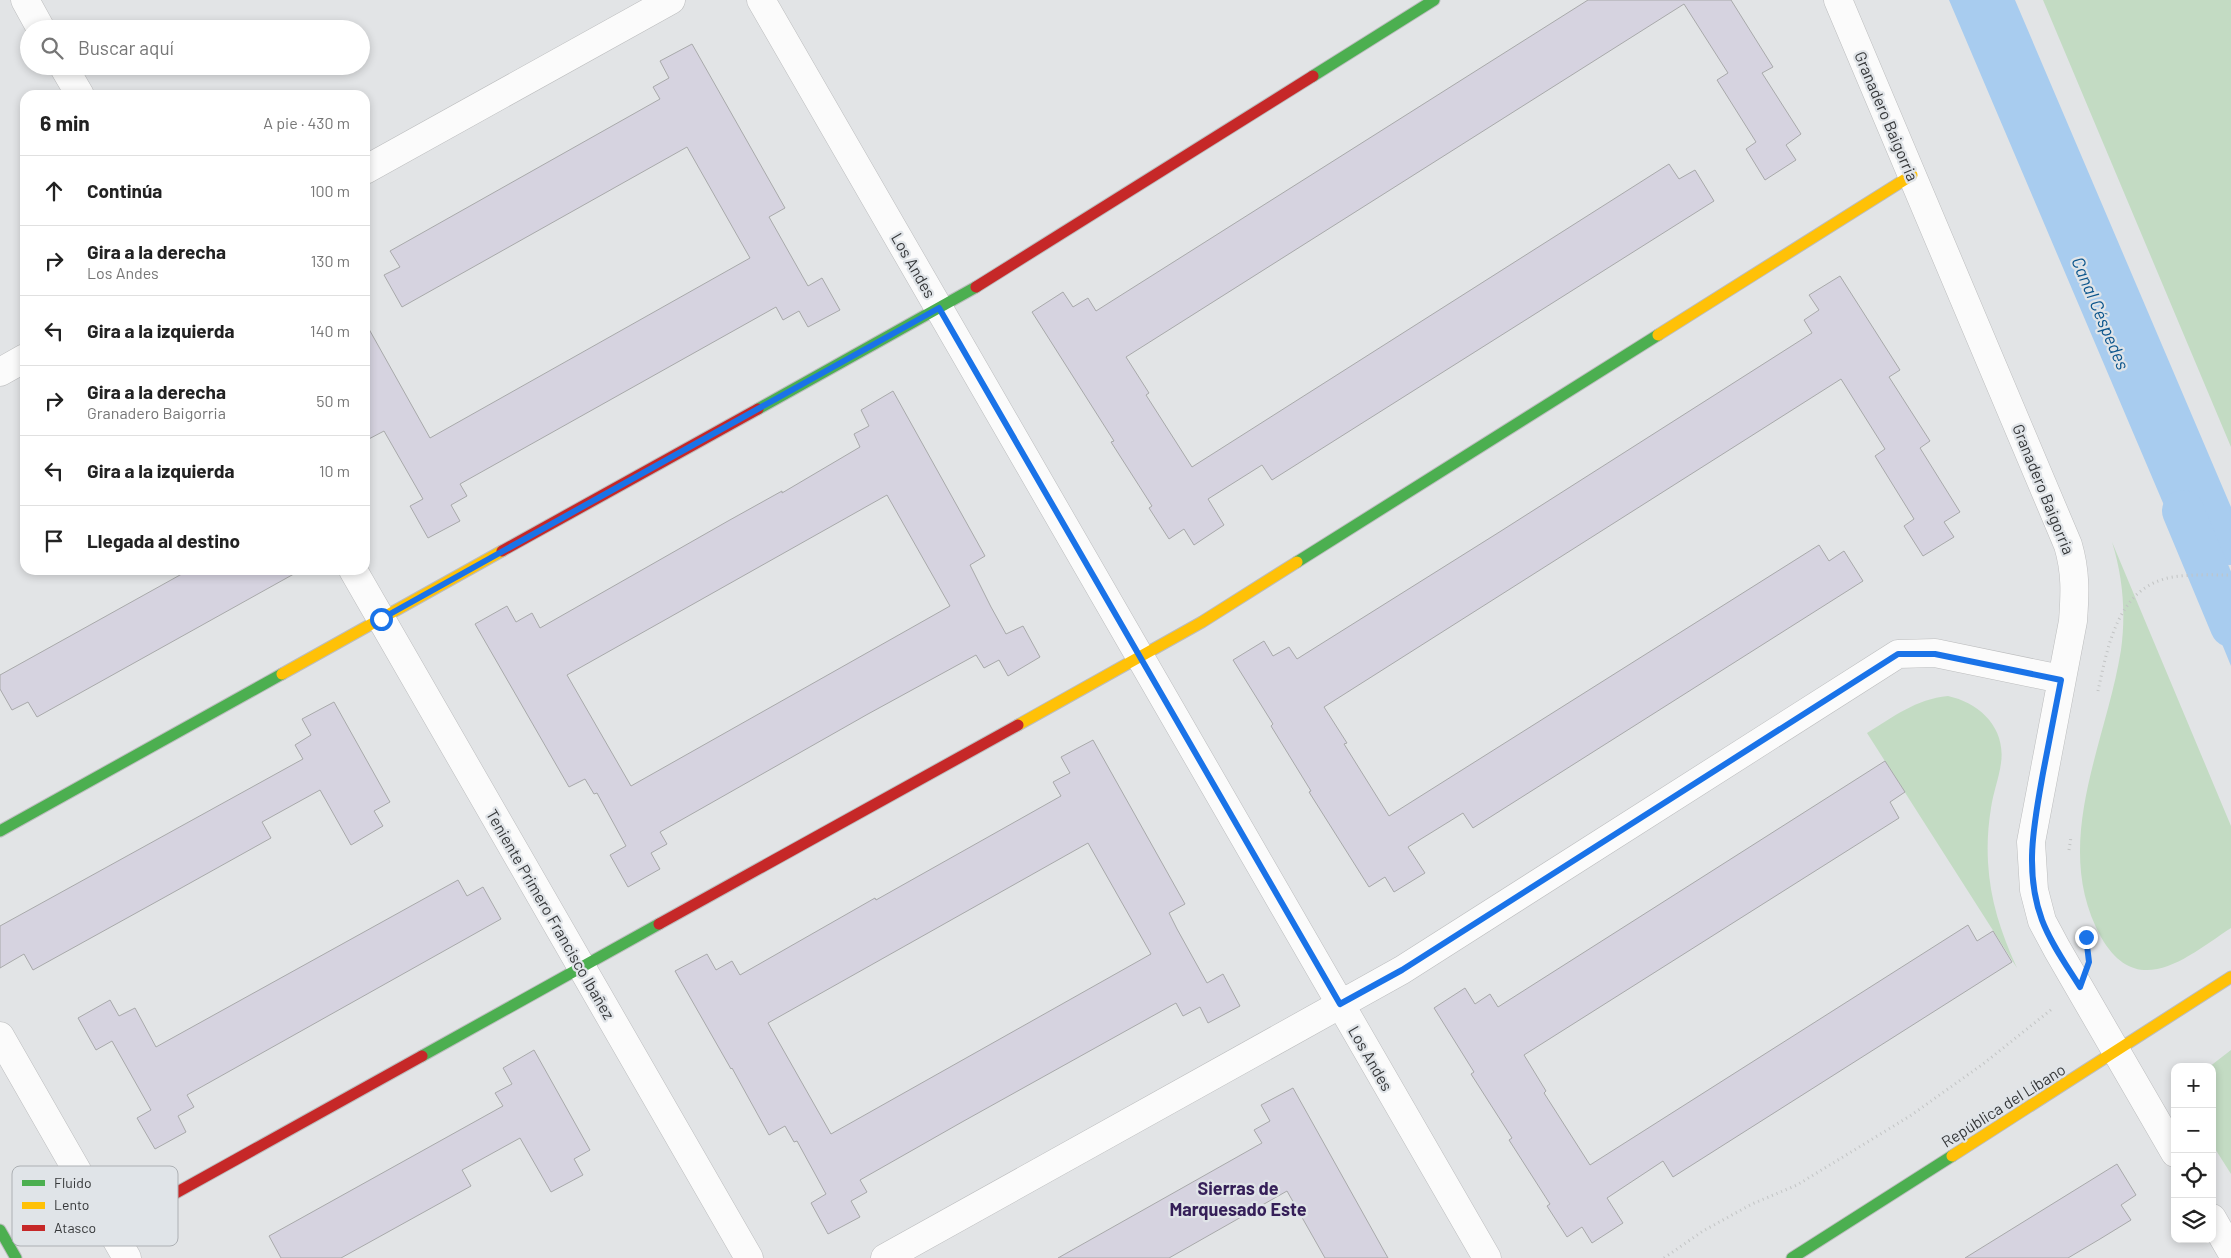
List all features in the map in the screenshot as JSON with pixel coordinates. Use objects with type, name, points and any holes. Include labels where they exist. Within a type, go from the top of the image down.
[{"type":"street","points":[[25,0],[36,20]]},
{"type":"street","points":[[370,167],[670,0]]},
{"type":"street","name":"Los Andes","points":[[761,0],[1487,1258]]},
{"type":"street","points":[[0,831],[1002,274],[1434,0]]},
{"type":"street","name":"Granadero Baigorria","points":[[1838,0],[2070,552],[2074,566],[2076,588],[2073,621],[2031,842],[2034,890],[2042,921],[2171,1146]]},
{"type":"street","points":[[68,75],[77,90]]},
{"type":"street","points":[[178,1192],[1202,622],[1912,175]]},
{"type":"street","points":[[0,372],[20,361]]},
{"type":"street","name":"Teniente Primero Francisco Ibañez","points":[[356,575],[749,1258]]},
{"type":"street","points":[[885,1258],[1402,970],[1898,654],[1935,654],[2061,680]]},
{"type":"street","name":"República del Líbano","points":[[1792,1258],[2231,977]]},
{"type":"street","points":[[0,1036],[75,1166]]},
{"type":"street","points":[[2216,1225],[2231,1250]]},
{"type":"street","points":[[0,1230],[16,1258]]},
{"type":"street","points":[[121,1246],[128,1258]]},
{"type":"path","points":[[2098,693],[2110,642],[2120,616],[2129,600],[2146,588],[2171,577],[2231,575]]},
{"type":"path","points":[[2069,857],[2071,831]]},
{"type":"path","points":[[1664,1258],[1703,1231],[1752,1204],[1797,1185],[1910,1116],[1983,1064],[2080,987]]},
{"type":"green space","points":[[2043,0],[2231,0],[2231,447]]},
{"type":"green space","points":[[2112,542],[2231,826],[2231,928],[2181,960],[2164,967],[2147,970],[2131,967],[2115,956],[2101,937],[2087,902],[2080,866],[2081,830],[2086,794],[2114,686],[2121,650],[2123,596]]},
{"type":"green space","points":[[1948,696],[1960,699],[1980,711],[1995,728],[1999,739],[2001,763],[1992,802],[1988,835],[1989,876],[1997,916],[2017,968],[1867,733],[1915,705]]},
{"type":"green space","points":[[2231,1050],[2231,1174],[2216,1150],[2216,1063],[2214,1063]]},
{"type":"water","points":[[1949,0],[2015,0],[2231,507],[2231,565],[2189,564]]},
{"type":"water","points":[[2198,585],[2231,585],[2231,666]]},
{"type":"building","points":[[1588,0],[1731,0],[1773,67],[1762,73],[1801,134],[1786,145],[1796,160],[1765,180],[1746,149],[1756,142],[1717,80],[1728,73],[1684,4],[1126,357],[1149,393],[1146,395],[1192,467],[1669,164],[1679,179],[1695,170],[1714,201],[1272,480],[1262,465],[1208,499],[1224,525],[1194,545],[1184,529],[1169,539],[1149,508],[1152,506],[1111,442],[1114,441],[1032,312],[1063,292],[1073,307],[1088,298],[1096,311]]},
{"type":"building","points":[[692,44],[785,208],[769,217],[808,286],[822,278],[840,310],[808,327],[799,311],[783,320],[776,307],[460,484],[467,496],[451,505],[460,521],[428,538],[410,506],[423,499],[384,431],[370,438],[370,331],[430,438],[750,258],[687,147],[402,307],[384,275],[400,267],[390,251],[660,99],[653,87],[669,78],[660,61]]},
{"type":"building","points":[[1840,276],[1900,370],[1889,377],[1930,441],[1920,448],[1960,512],[1944,522],[1954,537],[1923,556],[1904,526],[1914,519],[1875,456],[1885,449],[1841,379],[1324,707],[1347,743],[1344,744],[1389,816],[1819,545],[1829,561],[1844,551],[1863,581],[1473,828],[1463,813],[1408,847],[1425,873],[1394,892],[1385,877],[1369,887],[1309,792],[1311,791],[1271,726],[1273,724],[1233,660],[1264,641],[1273,656],[1289,647],[1297,659],[1501,531],[1812,333],[1804,320],[1819,310],[1809,295]]},
{"type":"building","points":[[893,391],[985,556],[970,565],[991,607],[1006,634],[1023,626],[1040,657],[1008,676],[999,660],[984,668],[976,655],[868,714],[660,832],[667,844],[651,853],[660,869],[628,887],[610,855],[626,846],[597,793],[594,794],[585,779],[569,787],[475,624],[507,606],[516,622],[532,613],[540,628],[782,491],[782,493],[860,447],[854,434],[869,426],[861,410]],"holes":[[[887,495],[950,606],[631,786],[567,675]]]},
{"type":"building","points":[[180,575],[292,575],[37,717],[28,702],[12,710],[0,689],[0,675]]},
{"type":"building","points":[[334,702],[390,802],[374,811],[383,826],[351,845],[320,790],[262,822],[271,838],[165,897],[33,970],[24,954],[0,968],[0,926],[303,759],[295,745],[311,735],[302,719]]},
{"type":"building","points":[[1093,740],[1185,904],[1169,913],[1177,929],[1207,983],[1223,974],[1240,1006],[1208,1023],[1200,1007],[1183,1016],[1176,1003],[860,1180],[867,1192],[851,1201],[860,1217],[828,1234],[811,1203],[826,1194],[797,1141],[794,1142],[785,1126],[769,1135],[675,971],[707,954],[716,970],[732,961],[740,975],[875,898],[876,900],[1061,796],[1053,782],[1070,773],[1061,757]],"holes":[[[1088,843],[1151,954],[831,1134],[768,1023]]]},
{"type":"building","points":[[1885,761],[1905,792],[1890,802],[1899,818],[1524,1055],[1546,1091],[1544,1093],[1590,1165],[1968,925],[1977,941],[1993,931],[2012,962],[1673,1177],[1663,1161],[1607,1198],[1623,1223],[1592,1243],[1582,1227],[1567,1237],[1547,1206],[1550,1204],[1509,1140],[1512,1138],[1471,1074],[1474,1072],[1434,1008],[1465,988],[1475,1004],[1490,994],[1498,1007]]},
{"type":"building","points":[[458,880],[467,896],[483,887],[501,919],[187,1095],[194,1107],[178,1116],[186,1132],[155,1149],[137,1118],[151,1110],[112,1041],[96,1050],[78,1018],[110,1000],[119,1016],[135,1008],[156,1047]]},
{"type":"building","points":[[534,1050],[590,1150],[574,1159],[583,1175],[551,1192],[520,1138],[462,1170],[471,1186],[341,1258],[281,1258],[269,1236],[503,1106],[495,1093],[512,1084],[503,1068]]},
{"type":"building","points":[[1293,1088],[1388,1258],[1325,1258],[1287,1191],[1169,1258],[1058,1258],[1262,1143],[1254,1130],[1270,1121],[1261,1105]]},
{"type":"building","points":[[2117,1164],[2136,1195],[2121,1205],[2131,1220],[2068,1258],[1965,1258]]},
{"type":"waterway","name":"Canal Céspedes","points":[[2183,511],[2231,626]]},
{"type":"traffic: fast","points":[[1313,76],[1434,0]]},
{"type":"traffic: fast","points":[[758,409],[976,287]]},
{"type":"traffic: fast","points":[[1297,562],[1658,335]]},
{"type":"traffic: fast","points":[[0,831],[282,674]]},
{"type":"traffic: fast","points":[[422,1056],[659,924]]},
{"type":"traffic: fast","points":[[1792,1258],[1952,1156]]},
{"type":"traffic: fast","points":[[0,1230],[16,1258]]},
{"type":"traffic: slow","points":[[1658,335],[1912,175]]},
{"type":"traffic: slow","points":[[282,674],[502,551]]},
{"type":"traffic: slow","points":[[1018,725],[1202,622],[1297,562]]},
{"type":"traffic: slow","points":[[1952,1156],[2231,977]]},
{"type":"traffic: jam","points":[[976,287],[1313,76]]},
{"type":"traffic: jam","points":[[502,551],[758,409]]},
{"type":"traffic: jam","points":[[659,924],[1018,725]]},
{"type":"traffic: jam","points":[[178,1192],[422,1056]]},
{"type":"district","name":"Sierras de Marquesado Este","points":[[1238,1198]]},
{"type":"route","points":[[381,619],[939,308],[1340,1004],[1402,970],[1898,654],[1921,652],[1935,654],[2061,680],[2036,811],[2031,842],[2031,864],[2034,890],[2042,921],[2080,987],[2089,962],[2086,937]]}]
